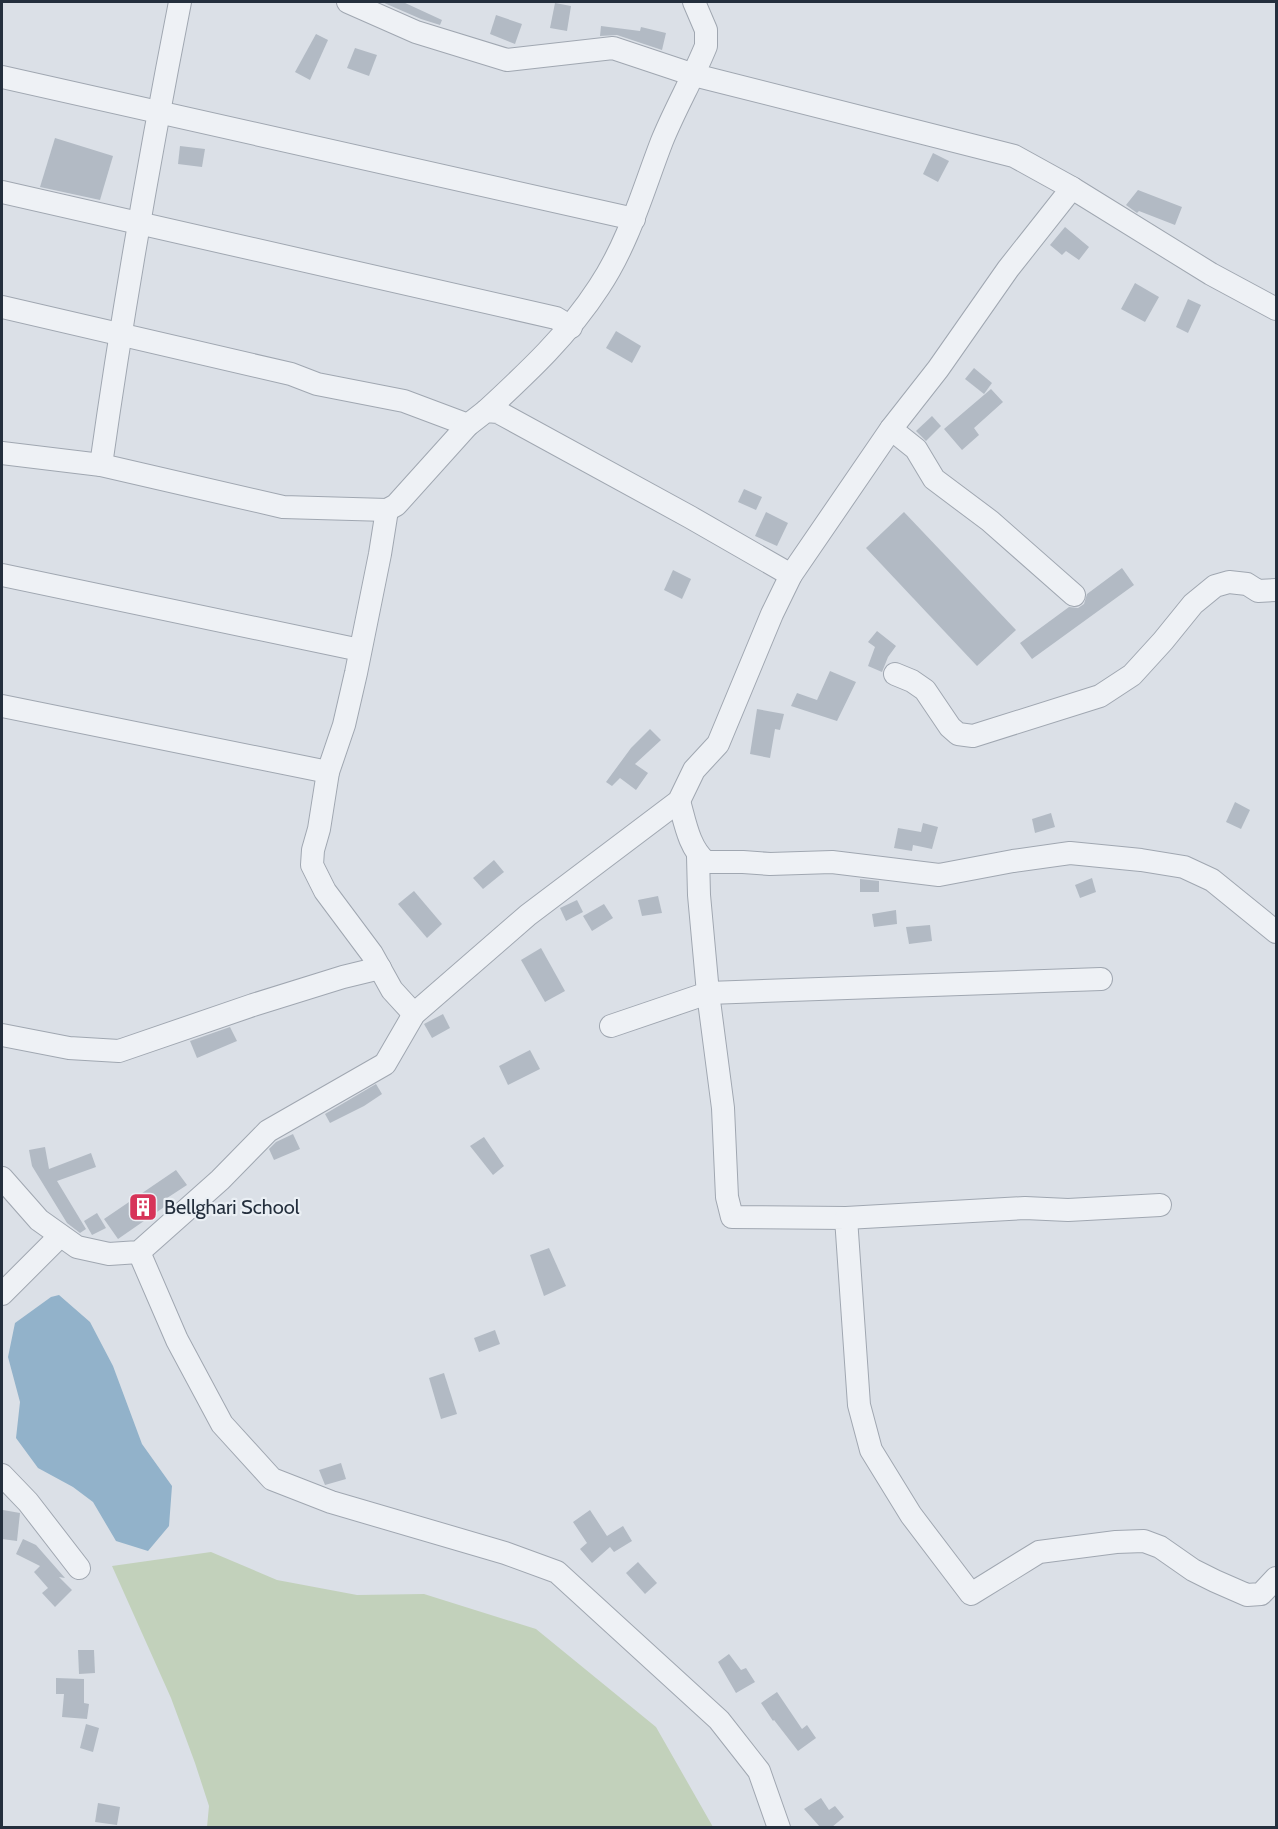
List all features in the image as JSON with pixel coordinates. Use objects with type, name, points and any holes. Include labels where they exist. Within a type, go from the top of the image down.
[{"type":"street","points":[[101,465],[139,223],[180,2]]},
{"type":"street","points":[[348,2],[416,32],[507,60],[613,48],[694,75],[1014,156],[1072,188],[1211,274],[1276,309]]},
{"type":"street","points":[[2,453],[101,465],[283,507],[387,510],[396,505],[468,425],[534,367],[571,327],[601,285],[634,219],[663,139],[706,46],[705,30],[694,2]]},
{"type":"street","points":[[2,77],[634,219]]},
{"type":"street","points":[[2,1178],[39,1220],[77,1247],[109,1254],[139,1252],[220,1180],[268,1131],[385,1064],[414,1014],[528,915],[679,801],[694,770],[718,744],[772,614],[791,575],[891,429],[938,369],[1008,269],[1072,188]]},
{"type":"street","points":[[2,192],[556,318],[571,327]]},
{"type":"street","points":[[2,307],[291,374],[317,384],[404,401],[468,425]]},
{"type":"street","points":[[486,411],[498,412],[791,575]]},
{"type":"street","points":[[891,429],[916,449],[934,479],[990,521],[1074,595]]},
{"type":"street","points":[[387,510],[380,554],[344,724],[328,772],[312,865],[325,891],[372,954],[392,990],[414,1014]]},
{"type":"street","points":[[2,575],[360,650]]},
{"type":"street","points":[[895,674],[912,681],[925,690],[942,716],[958,734],[973,736],[1100,696],[1132,675],[1193,604],[1215,586],[1229,582],[1247,584],[1258,591],[1276,590]]},
{"type":"street","points":[[2,706],[328,772]]},
{"type":"street","points":[[679,801],[698,856],[699,895],[708,993],[723,1108],[727,1197],[732,1217],[846,1218],[1025,1208],[1068,1210],[1161,1205]]},
{"type":"street","points":[[698,856],[706,862],[770,864],[832,862],[939,874],[1070,853],[1141,860],[1184,867],[1212,880],[1276,932]]},
{"type":"street","points":[[2,1035],[69,1048],[119,1051],[253,1005],[380,968]]},
{"type":"street","points":[[611,1026],[708,993],[1101,979]]},
{"type":"street","points":[[846,1218],[859,1405],[871,1450],[911,1515],[971,1594],[1039,1552],[1116,1542],[1144,1541],[1160,1546],[1193,1570],[1247,1594],[1261,1594],[1276,1578]]},
{"type":"street","points":[[2,1294],[60,1236]]},
{"type":"street","points":[[139,1252],[177,1340],[222,1424],[272,1479],[331,1502],[506,1552],[556,1572],[719,1720],[759,1771],[779,1827]]},
{"type":"street","points":[[2,1475],[28,1502],[79,1568]]},
{"type":"green space","points":[[211,1552],[277,1580],[357,1595],[424,1594],[536,1629],[656,1727],[713,1827],[207,1827],[209,1806],[195,1763],[171,1698],[112,1566]]},
{"type":"water","points":[[59,1295],[90,1322],[113,1366],[142,1444],[172,1486],[169,1526],[148,1551],[116,1541],[93,1502],[73,1487],[38,1468],[16,1438],[20,1402],[8,1357],[15,1323],[51,1297]]},
{"type":"building","points":[[382,2],[403,2],[442,20],[440,25]]},
{"type":"building","points":[[555,3],[571,6],[567,31],[550,28]]},
{"type":"building","points":[[496,15],[522,24],[515,44],[490,34]]},
{"type":"building","points":[[601,26],[640,31],[641,27],[666,33],[662,50],[617,35],[600,36]]},
{"type":"building","points":[[316,34],[328,40],[310,80],[295,72]]},
{"type":"building","points":[[355,48],[377,55],[369,76],[347,68]]},
{"type":"building","points":[[55,138],[113,156],[100,200],[40,187]]},
{"type":"building","points":[[180,146],[205,149],[202,167],[178,164]]},
{"type":"building","points":[[933,153],[949,161],[938,182],[923,174]]},
{"type":"building","points":[[1138,190],[1182,207],[1175,225],[1139,211],[1137,213],[1126,205]]},
{"type":"building","points":[[1065,227],[1089,247],[1079,260],[1066,251],[1062,255],[1050,245]]},
{"type":"building","points":[[1135,283],[1159,297],[1145,322],[1121,309]]},
{"type":"building","points":[[1188,299],[1201,305],[1188,333],[1176,327]]},
{"type":"building","points":[[616,331],[641,346],[632,363],[606,348]]},
{"type":"building","points":[[974,368],[992,383],[984,394],[965,379]]},
{"type":"building","points":[[991,389],[1003,402],[974,428],[979,435],[962,450],[944,429]]},
{"type":"building","points":[[932,416],[941,426],[926,441],[916,431]]},
{"type":"building","points":[[744,489],[762,497],[756,510],[738,502]]},
{"type":"building","points":[[766,512],[788,523],[777,546],[755,536]]},
{"type":"building","points":[[904,512],[1016,630],[977,666],[866,548]]},
{"type":"building","points":[[1122,568],[1134,585],[1032,659],[1020,643],[1069,607],[1078,608],[1084,604],[1087,594]]},
{"type":"building","points":[[673,570],[691,579],[682,599],[664,590]]},
{"type":"building","points":[[877,631],[896,646],[888,657],[882,672],[868,666],[875,647],[868,642]]},
{"type":"building","points":[[830,671],[856,682],[837,721],[791,706],[797,693],[817,700]]},
{"type":"building","points":[[757,709],[784,714],[780,730],[775,729],[770,758],[750,754]]},
{"type":"building","points":[[650,729],[661,740],[635,764],[648,773],[636,790],[620,778],[612,786],[606,782],[631,748]]},
{"type":"building","points":[[1235,802],[1250,810],[1241,829],[1226,822]]},
{"type":"building","points":[[1051,813],[1055,827],[1035,833],[1032,819]]},
{"type":"building","points":[[923,823],[938,827],[932,849],[913,845],[912,851],[894,848],[898,828],[921,832]]},
{"type":"building","points":[[494,860],[504,872],[483,889],[473,878]]},
{"type":"building","points":[[1092,878],[1096,892],[1080,898],[1075,885]]},
{"type":"building","points":[[860,879],[879,881],[879,892],[860,892]]},
{"type":"building","points":[[414,891],[442,924],[427,938],[398,904]]},
{"type":"building","points":[[658,896],[662,913],[642,916],[638,900]]},
{"type":"building","points":[[577,900],[583,912],[566,921],[560,908]]},
{"type":"building","points":[[604,904],[613,918],[592,931],[583,916]]},
{"type":"building","points":[[896,910],[897,924],[874,927],[872,914]]},
{"type":"building","points":[[930,925],[932,941],[909,944],[906,927]]},
{"type":"building","points":[[541,948],[565,991],[545,1002],[521,960]]},
{"type":"building","points":[[443,1014],[450,1028],[432,1038],[424,1024]]},
{"type":"building","points":[[230,1027],[237,1041],[197,1058],[190,1041]]},
{"type":"building","points":[[530,1050],[540,1069],[508,1085],[499,1066]]},
{"type":"building","points":[[376,1084],[382,1094],[330,1123],[325,1114]]},
{"type":"building","points":[[293,1134],[300,1149],[274,1160],[269,1149],[276,1142]]},
{"type":"building","points":[[484,1137],[504,1166],[493,1175],[470,1146]]},
{"type":"building","points":[[45,1147],[49,1169],[91,1153],[96,1167],[57,1181],[86,1229],[80,1233],[67,1223],[32,1166],[29,1150]]},
{"type":"building","points":[[176,1170],[187,1185],[164,1200],[167,1205],[118,1239],[104,1219]]},
{"type":"building","points":[[97,1213],[106,1228],[92,1235],[84,1221]]},
{"type":"building","points":[[549,1248],[566,1286],[544,1296],[530,1255]]},
{"type":"building","points":[[495,1330],[500,1344],[479,1352],[474,1338]]},
{"type":"building","points":[[444,1373],[457,1414],[441,1419],[429,1378]]},
{"type":"building","points":[[341,1463],[346,1479],[325,1485],[319,1470]]},
{"type":"building","points":[[3,1510],[20,1513],[17,1541],[2,1539]]},
{"type":"building","points":[[590,1510],[607,1536],[623,1526],[632,1541],[614,1552],[610,1547],[592,1563],[580,1549],[587,1543],[573,1522]]},
{"type":"building","points":[[23,1539],[36,1545],[65,1578],[59,1577],[72,1590],[55,1607],[42,1593],[48,1588],[34,1572],[40,1566],[16,1554]]},
{"type":"building","points":[[638,1562],[657,1583],[645,1594],[626,1573]]},
{"type":"building","points":[[78,1650],[94,1650],[95,1673],[79,1674]]},
{"type":"building","points":[[729,1654],[741,1670],[746,1668],[755,1682],[736,1693],[718,1662]]},
{"type":"building","points":[[56,1678],[84,1679],[84,1703],[89,1704],[87,1719],[62,1717],[64,1694],[56,1694]]},
{"type":"building","points":[[777,1692],[802,1729],[807,1725],[816,1738],[798,1751],[761,1703]]},
{"type":"building","points":[[86,1724],[99,1728],[93,1752],[80,1748]]},
{"type":"building","points":[[821,1798],[829,1810],[835,1806],[844,1817],[832,1827],[820,1827],[804,1809]]},
{"type":"building","points":[[98,1803],[120,1807],[117,1825],[95,1822]]},
{"type":"place","name":"Bellghari School","points":[[143,1207]]}]
